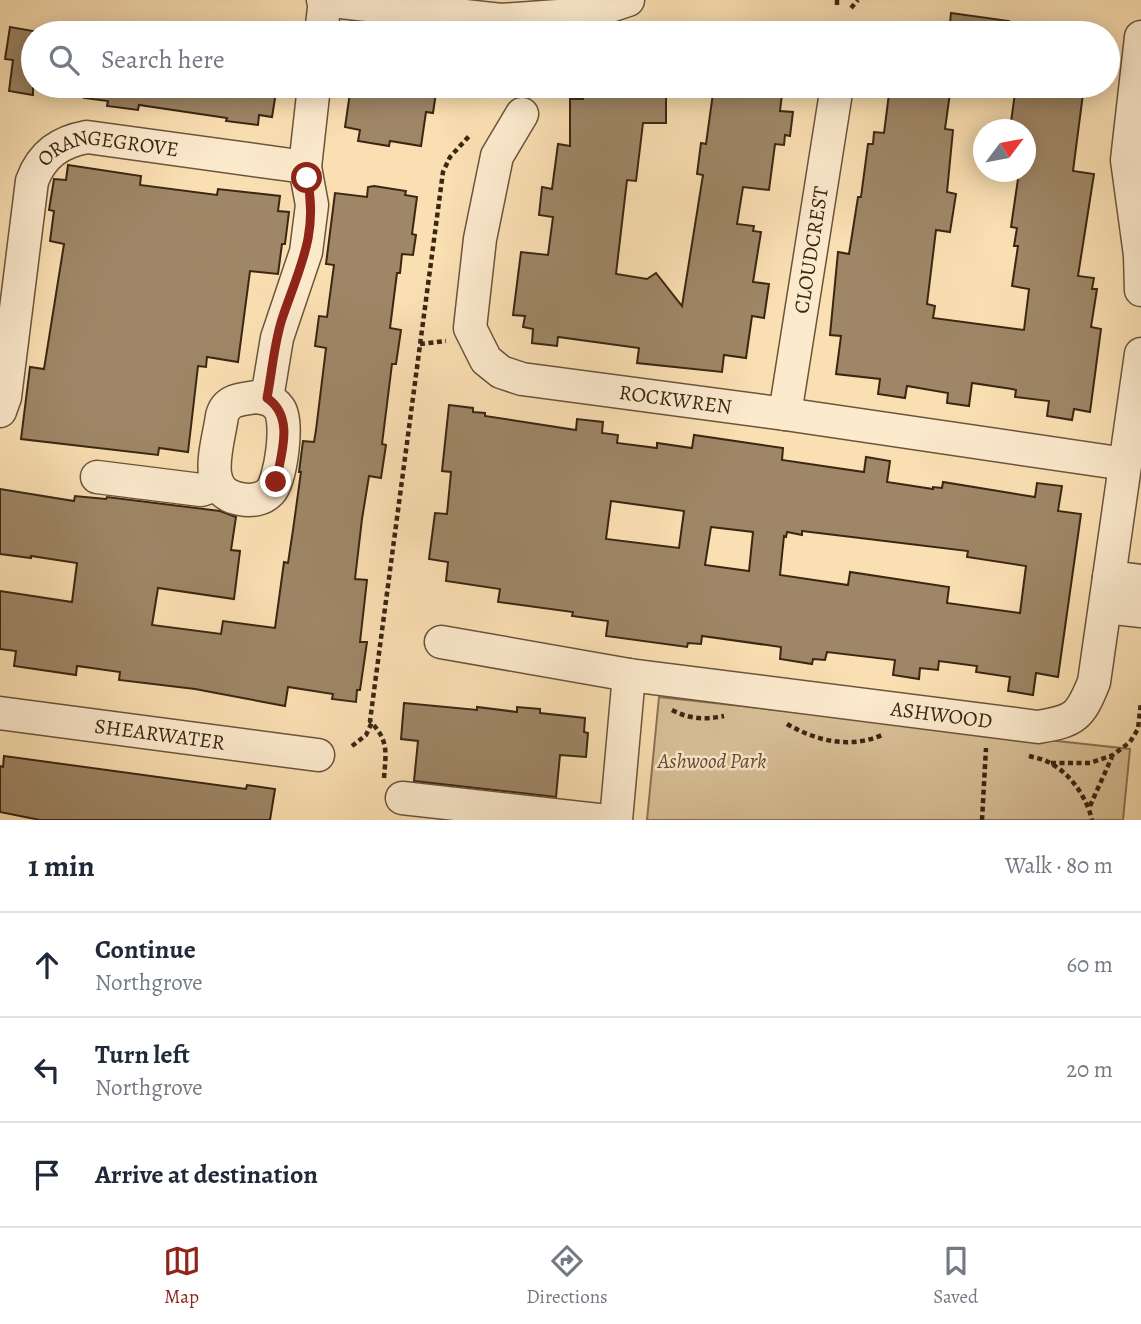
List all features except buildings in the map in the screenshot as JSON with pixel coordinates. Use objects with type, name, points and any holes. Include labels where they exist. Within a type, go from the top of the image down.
[{"type":"street","points":[[322,21],[324,0],[501,20],[586,14],[628,0]]},
{"type":"street","points":[[1141,37],[1127,160],[1140,255],[1141,290]]},
{"type":"street","points":[[267,398],[277,338],[306,252],[312,205],[304,167],[313,98]]},
{"type":"street","name":"CLOUDCREST","points":[[785,414],[835,98]]},
{"type":"street","name":"ROCKWREN","points":[[522,114],[498,156],[480,239],[470,328],[486,360],[501,372],[522,379],[1125,464]]},
{"type":"street","name":"ORANGEGROVE","points":[[0,411],[5,397],[32,181],[38,165],[49,153],[76,139],[87,137],[304,167]]},
{"type":"street","name":"ASHWOOD","points":[[441,642],[992,740],[1038,727],[1065,723],[1084,706],[1094,682],[1141,354]]},
{"type":"street","points":[[244,398],[267,398],[279,407],[284,420],[276,482],[272,490],[260,498],[247,500],[230,497],[216,485],[215,467],[224,408],[244,398]]},
{"type":"street","points":[[97,477],[201,491],[216,485]]},
{"type":"street","points":[[1107,592],[1141,581]]},
{"type":"street","points":[[1107,592],[1141,611]]},
{"type":"street","points":[[616,820],[629,675]]},
{"type":"street","name":"SHEARWATER","points":[[0,713],[318,755]]},
{"type":"street","points":[[392,793],[598,820]]},
{"type":"path","points":[[836,0],[837,8]]},
{"type":"path","points":[[851,8],[858,0]]},
{"type":"path","points":[[392,793],[382,733],[370,721],[443,172],[450,157],[471,134]]},
{"type":"path","points":[[1018,754],[1050,763],[1090,763],[1113,755],[1130,742],[1138,729],[1141,702]]},
{"type":"path","points":[[668,708],[682,715],[706,720],[732,714]]},
{"type":"path","points":[[782,721],[823,740],[866,742],[882,735],[895,736]]},
{"type":"path","points":[[352,746],[366,735],[372,722]]},
{"type":"path","points":[[982,820],[992,740]]},
{"type":"path","points":[[1089,807],[1113,755]]},
{"type":"path","points":[[1050,763],[1070,778],[1089,807],[1092,820]]},
{"type":"green space","name":"Ashwood Park","points":[[659,697],[1130,749],[1123,820],[647,820]]},
{"type":"route","points":[[276,482],[284,420],[279,407],[267,398],[282,319],[306,252],[312,205],[307,178]]}]
